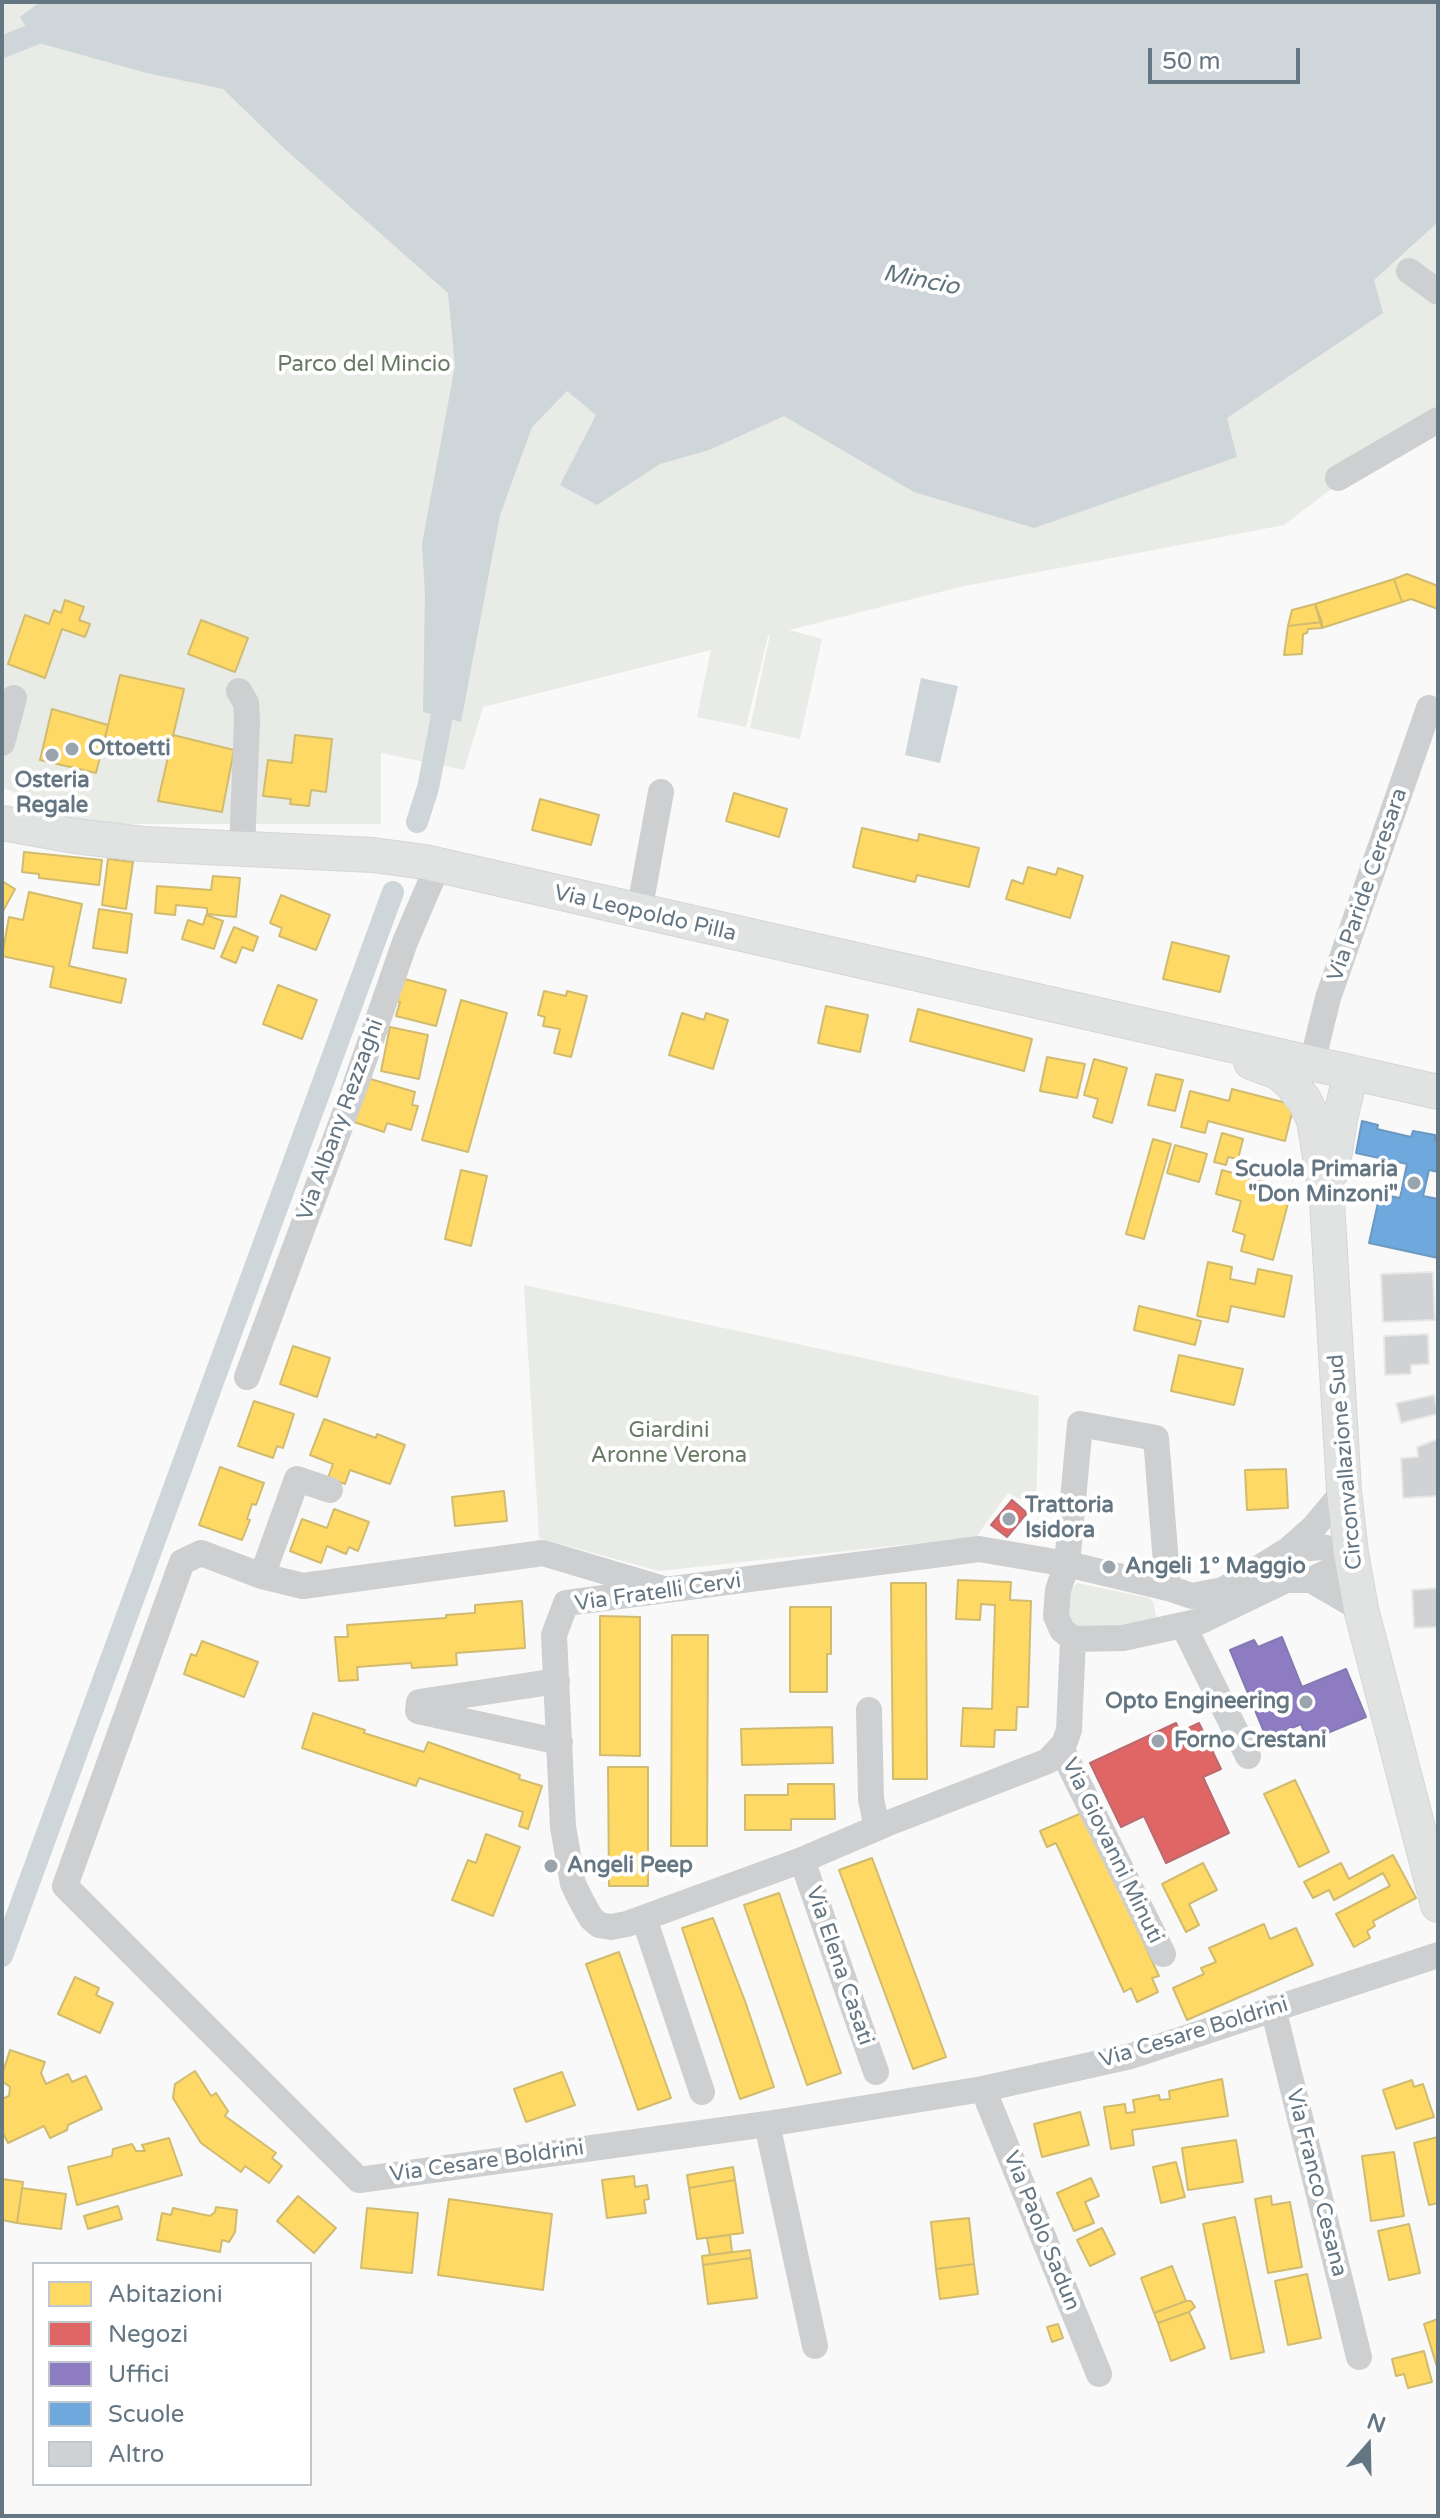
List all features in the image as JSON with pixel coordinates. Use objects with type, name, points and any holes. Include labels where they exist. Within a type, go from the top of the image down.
[{"type":"main road","name":"Via Leopoldo Pilla","points":[[2,823],[143,844],[373,855],[432,864],[1438,1092]]},
{"type":"main road","name":"Circonvallazione Sud","points":[[1117,1021],[1198,1050],[1278,1072],[1304,1100],[1314,1120],[1327,1201],[1344,1491],[1351,1553],[1361,1609],[1438,1905]]},
{"type":"main road","name":"Circonvallazione Sud","points":[[1314,1120],[1318,1094],[1327,1084],[1351,1073]]},
{"type":"main road","name":"Circonvallazione Sud","points":[[1327,1201],[1351,1073]]},
{"type":"street","points":[[1409,271],[1438,292]]},
{"type":"street","points":[[1338,478],[1438,420]]},
{"type":"street","points":[[239,691],[246,703],[247,721],[242,850]]},
{"type":"street","points":[[2,743],[14,698]]},
{"type":"street","name":"Via Paride Ceresara","points":[[1297,1060],[1328,998],[1429,708]]},
{"type":"street","points":[[639,912],[661,792]]},
{"type":"street","name":"Via Albany Rezzaghi","points":[[247,1377],[354,1089],[432,864]]},
{"type":"street","points":[[1168,1588],[1156,1438],[1080,1424],[1067,1564],[1058,1590],[1056,1616],[1062,1630],[1073,1639],[1123,1638],[1201,1621],[1286,1580],[1311,1580],[1330,1571],[1351,1553]]},
{"type":"street","points":[[262,1576],[297,1479],[330,1490]]},
{"type":"street","name":"Via Fratelli Cervi","points":[[644,1918],[611,1927],[599,1925],[591,1918],[573,1884],[564,1842],[554,1635],[566,1603],[979,1549],[1067,1564],[1192,1596],[1223,1590],[1288,1550],[1313,1528],[1344,1491]]},
{"type":"street","points":[[1288,1550],[1321,1547],[1351,1553]]},
{"type":"street","name":"Via Cesare Boldrini","points":[[543,1553],[303,1586],[262,1576],[201,1553],[182,1562],[65,1886],[359,2180],[767,2124],[983,2089],[1131,2056],[1438,1955]]},
{"type":"street","points":[[543,1553],[667,1590]]},
{"type":"street","points":[[543,1553],[560,1573],[566,1603]]},
{"type":"street","points":[[1311,1580],[1361,1609]]},
{"type":"street","points":[[1183,1625],[1248,1756]]},
{"type":"street","points":[[702,2092],[644,1918],[802,1860],[1048,1761],[1061,1748],[1069,1730],[1073,1639]]},
{"type":"street","points":[[557,1681],[419,1702],[418,1711],[560,1742]]},
{"type":"street","points":[[869,1710],[871,1799],[877,1828]]},
{"type":"street","name":"Via Giovanni Minuti","points":[[1061,1748],[1163,1954]]},
{"type":"street","name":"Via Elena Casati","points":[[802,1860],[876,2072]]},
{"type":"street","name":"Via Franco Cesana","points":[[1273,2008],[1359,2357]]},
{"type":"street","name":"Via Paolo Sadun","points":[[983,2089],[1099,2374]]},
{"type":"street","points":[[767,2124],[815,2346]]},
{"type":"green space","name":"Parco del Mincio","points":[[2,2],[1438,2],[1438,408],[1284,525],[960,587],[789,630],[822,639],[800,739],[750,728],[770,635],[746,727],[697,717],[711,650],[483,707],[464,770],[381,753],[381,824],[84,824],[2,787]]},
{"type":"green space","name":"Giardini Aronne Verona","points":[[524,1285],[1039,1396],[1036,1507],[1008,1493],[976,1537],[659,1571],[539,1538]]},
{"type":"green space","points":[[1077,1583],[1149,1598],[1154,1603],[1156,1618],[1094,1634],[1068,1622],[1066,1596]]},
{"type":"water","name":"Mincio","points":[[40,2],[1438,2],[1438,222],[1374,280],[1383,313],[1227,418],[1237,457],[1034,528],[914,492],[784,416],[709,450],[660,464],[597,505],[560,485],[596,415],[567,391],[532,427],[500,515],[461,722],[423,712],[425,594],[422,544],[455,366],[448,293],[286,150],[223,89],[147,73],[35,42],[20,17]]},
{"type":"water","points":[[921,678],[958,686],[940,763],[905,755]]},
{"type":"building: Abitazioni","points":[[1407,574],[1438,586],[1438,609],[1411,599],[1402,602],[1394,579]]},
{"type":"building: Abitazioni","points":[[1394,579],[1402,602],[1322,628],[1315,604]]},
{"type":"building: Abitazioni","points":[[65,600],[84,607],[79,620],[90,624],[85,637],[62,629],[45,678],[8,664],[25,615],[49,624],[54,610],[61,613]]},
{"type":"building: Abitazioni","points":[[1315,604],[1322,622],[1288,626],[1292,610]]},
{"type":"building: Abitazioni","points":[[201,620],[248,638],[235,672],[188,654]]},
{"type":"building: Abitazioni","points":[[1322,622],[1322,628],[1308,629],[1303,634],[1302,654],[1284,655],[1288,626]]},
{"type":"building: Abitazioni","points":[[120,675],[184,689],[169,753],[105,738]]},
{"type":"building: Abitazioni","name":"Ottoetti","points":[[52,709],[108,725],[96,773],[40,760]]},
{"type":"building: Abitazioni","points":[[173,735],[234,750],[222,812],[158,801]]},
{"type":"building: Abitazioni","points":[[295,735],[332,739],[326,792],[311,790],[309,806],[290,804],[291,799],[263,796],[268,760],[292,763]]},
{"type":"building: Abitazioni","points":[[734,793],[787,809],[779,837],[726,821]]},
{"type":"building: Abitazioni","points":[[540,799],[599,815],[591,845],[532,830]]},
{"type":"building: Abitazioni","points":[[862,828],[918,841],[919,834],[979,848],[969,887],[917,875],[915,882],[853,867]]},
{"type":"building: Abitazioni","points":[[24,852],[102,860],[99,885],[39,878],[39,874],[22,872]]},
{"type":"building: Abitazioni","points":[[108,859],[133,862],[126,909],[102,905]]},
{"type":"building: Abitazioni","points":[[1028,867],[1056,875],[1058,868],[1083,876],[1070,918],[1006,899],[1012,880],[1023,884]]},
{"type":"building: Abitazioni","points":[[213,876],[240,878],[236,917],[207,914],[207,908],[176,905],[175,915],[155,913],[157,886],[211,890]]},
{"type":"building: Abitazioni","points":[[2,881],[15,889],[2,913]]},
{"type":"building: Abitazioni","points":[[29,892],[82,904],[69,966],[126,979],[121,1003],[50,987],[54,967],[2,956],[9,917],[23,920]]},
{"type":"building: Abitazioni","points":[[281,895],[330,915],[316,950],[279,936],[282,928],[270,923]]},
{"type":"building: Abitazioni","points":[[99,909],[132,914],[127,953],[93,948]]},
{"type":"building: Abitazioni","points":[[206,915],[223,921],[214,949],[182,939],[188,920],[203,925]]},
{"type":"building: Abitazioni","points":[[234,927],[258,937],[253,951],[242,947],[236,963],[221,957]]},
{"type":"building: Abitazioni","points":[[1172,942],[1229,956],[1220,992],[1163,979]]},
{"type":"building: Abitazioni","points":[[401,978],[446,990],[436,1026],[396,1016],[400,1002],[395,1001]]},
{"type":"building: Abitazioni","points":[[278,985],[317,1000],[302,1039],[263,1024]]},
{"type":"building: Abitazioni","points":[[544,991],[566,996],[567,991],[587,996],[571,1057],[554,1053],[560,1029],[543,1026],[545,1017],[538,1015]]},
{"type":"building: Abitazioni","points":[[461,1000],[507,1013],[468,1152],[422,1140]]},
{"type":"building: Abitazioni","points":[[826,1006],[868,1015],[860,1052],[818,1043]]},
{"type":"building: Abitazioni","points":[[918,1009],[1032,1039],[1024,1071],[910,1041]]},
{"type":"building: Abitazioni","points":[[682,1013],[704,1020],[706,1013],[728,1020],[713,1069],[669,1055]]},
{"type":"building: Abitazioni","points":[[390,1027],[428,1035],[419,1079],[381,1071]]},
{"type":"building: Abitazioni","points":[[1047,1057],[1085,1064],[1077,1098],[1040,1091]]},
{"type":"building: Abitazioni","points":[[1094,1059],[1127,1068],[1112,1123],[1093,1117],[1098,1099],[1084,1095]]},
{"type":"building: Abitazioni","points":[[1156,1074],[1183,1080],[1175,1111],[1148,1105]]},
{"type":"building: Abitazioni","points":[[367,1078],[415,1092],[412,1105],[418,1106],[411,1130],[387,1123],[384,1132],[354,1122]]},
{"type":"building: Abitazioni","points":[[1232,1089],[1294,1105],[1285,1141],[1208,1121],[1205,1133],[1181,1127],[1190,1091],[1229,1101]]},
{"type":"building: Abitazioni","points":[[1222,1133],[1243,1139],[1238,1159],[1228,1157],[1226,1165],[1214,1162]]},
{"type":"building: Abitazioni","points":[[1153,1139],[1171,1144],[1144,1239],[1126,1234]]},
{"type":"building: Abitazioni","points":[[1175,1145],[1207,1154],[1199,1182],[1167,1173]]},
{"type":"building: Abitazioni","points":[[461,1170],[487,1176],[471,1246],[445,1239]]},
{"type":"building: Abitazioni","points":[[1222,1170],[1272,1184],[1271,1191],[1290,1196],[1273,1260],[1241,1251],[1245,1235],[1233,1231],[1241,1201],[1216,1194]]},
{"type":"building: Abitazioni","points":[[1208,1262],[1232,1267],[1230,1279],[1255,1284],[1258,1269],[1292,1276],[1284,1317],[1231,1306],[1228,1322],[1197,1316]]},
{"type":"building: Abitazioni","points":[[1139,1306],[1201,1321],[1195,1345],[1134,1330]]},
{"type":"building: Abitazioni","points":[[293,1346],[330,1358],[317,1397],[280,1384]]},
{"type":"building: Abitazioni","points":[[1179,1355],[1243,1369],[1234,1405],[1171,1391]]},
{"type":"building: Abitazioni","points":[[254,1401],[294,1414],[283,1448],[277,1446],[273,1458],[238,1446]]},
{"type":"building: Abitazioni","points":[[324,1419],[405,1445],[390,1484],[350,1470],[345,1484],[328,1478],[333,1464],[310,1455]]},
{"type":"building: Abitazioni","points":[[220,1467],[264,1483],[256,1505],[252,1504],[242,1540],[199,1525]]},
{"type":"building: Abitazioni","points":[[1286,1469],[1288,1508],[1247,1510],[1245,1470]]},
{"type":"building: Abitazioni","points":[[504,1491],[507,1521],[455,1526],[452,1497]]},
{"type":"building: Abitazioni","points":[[334,1509],[369,1522],[358,1551],[349,1547],[346,1554],[327,1546],[321,1563],[290,1551],[302,1519],[327,1528]]},
{"type":"building: Abitazioni","points":[[958,1580],[1011,1582],[1010,1600],[1031,1601],[1028,1707],[1017,1707],[1016,1730],[995,1730],[994,1747],[961,1746],[963,1708],[992,1709],[995,1605],[981,1604],[980,1620],[956,1619]]},
{"type":"building: Abitazioni","points":[[891,1583],[926,1583],[927,1779],[893,1779]]},
{"type":"building: Abitazioni","points":[[522,1601],[525,1648],[456,1653],[457,1665],[412,1668],[411,1663],[357,1667],[358,1680],[339,1681],[335,1637],[348,1637],[347,1625],[446,1618],[446,1615],[475,1613],[475,1605]]},
{"type":"building: Abitazioni","points":[[790,1607],[831,1607],[827,1692],[790,1692]]},
{"type":"building: Abitazioni","points":[[600,1616],[640,1617],[640,1756],[600,1755]]},
{"type":"building: Abitazioni","points":[[672,1635],[708,1635],[707,1846],[671,1846]]},
{"type":"building: Abitazioni","points":[[202,1641],[258,1662],[244,1697],[184,1674],[191,1654],[196,1656]]},
{"type":"building: Abitazioni","points":[[313,1713],[424,1752],[428,1742],[542,1786],[528,1829],[519,1826],[523,1812],[419,1778],[416,1786],[302,1748]]},
{"type":"building: Abitazioni","points":[[832,1727],[833,1763],[742,1765],[741,1729]]},
{"type":"building: Abitazioni","points":[[608,1767],[648,1767],[648,1886],[609,1886]]},
{"type":"building: Abitazioni","points":[[1295,1780],[1329,1852],[1299,1867],[1264,1794]]},
{"type":"building: Abitazioni","points":[[788,1784],[834,1784],[835,1819],[791,1819],[791,1830],[745,1830],[745,1795],[788,1795]]},
{"type":"building: Abitazioni","points":[[1084,1812],[1159,1976],[1152,1978],[1158,1992],[1137,2002],[1131,1988],[1124,1992],[1056,1843],[1047,1847],[1040,1831]]},
{"type":"building: Abitazioni","points":[[486,1834],[520,1847],[493,1916],[452,1900],[468,1860],[476,1863]]},
{"type":"building: Abitazioni","points":[[1393,1855],[1416,1898],[1373,1921],[1375,1926],[1367,1931],[1370,1938],[1354,1947],[1336,1914],[1390,1886],[1383,1873],[1334,1900],[1329,1890],[1313,1898],[1304,1882],[1341,1863],[1349,1879]]},
{"type":"building: Abitazioni","points":[[872,1858],[946,2057],[913,2069],[839,1870]]},
{"type":"building: Abitazioni","points":[[1203,1863],[1217,1890],[1189,1904],[1199,1925],[1186,1932],[1162,1884]]},
{"type":"building: Abitazioni","points":[[779,1893],[841,2073],[807,2085],[744,1905]]},
{"type":"building: Abitazioni","points":[[713,1918],[774,2087],[740,2099],[682,1928]]},
{"type":"building: Abitazioni","points":[[1264,1924],[1270,1939],[1296,1928],[1313,1965],[1187,2020],[1173,1988],[1204,1974],[1201,1968],[1216,1962],[1209,1948]]},
{"type":"building: Abitazioni","points":[[619,1952],[671,2098],[638,2110],[586,1964]]},
{"type":"building: Abitazioni","points":[[75,1977],[99,1988],[96,1995],[113,2003],[100,2033],[58,2014]]},
{"type":"building: Abitazioni","points":[[10,2050],[45,2062],[41,2073],[46,2084],[68,2074],[72,2082],[86,2076],[102,2109],[68,2125],[67,2130],[50,2138],[44,2126],[8,2143],[2,2131],[2,2099],[9,2096],[10,2087],[2,2081],[2,2075]]},
{"type":"building: Abitazioni","points":[[195,2071],[211,2096],[216,2093],[228,2111],[225,2116],[276,2153],[272,2158],[282,2166],[269,2183],[245,2166],[241,2172],[201,2143],[173,2098],[175,2084]]},
{"type":"building: Abitazioni","points":[[562,2072],[575,2105],[526,2122],[514,2089]]},
{"type":"building: Abitazioni","points":[[1222,2079],[1228,2116],[1132,2130],[1134,2145],[1111,2149],[1104,2107],[1125,2104],[1126,2113],[1135,2112],[1133,2100],[1159,2095],[1160,2100],[1170,2099],[1169,2091]]},
{"type":"building: Abitazioni","points":[[1412,2080],[1414,2087],[1423,2084],[1434,2117],[1396,2129],[1383,2090]]},
{"type":"building: Abitazioni","points":[[1080,2112],[1089,2145],[1042,2157],[1034,2124]]},
{"type":"building: Abitazioni","points":[[1438,2137],[1438,2203],[1429,2205],[1414,2143]]},
{"type":"building: Abitazioni","points":[[169,2138],[182,2175],[77,2205],[68,2167],[112,2156],[113,2149],[132,2144],[136,2151],[145,2151],[142,2145]]},
{"type":"building: Abitazioni","points":[[1236,2140],[1243,2182],[1188,2190],[1182,2148]]},
{"type":"building: Abitazioni","points":[[1394,2152],[1404,2216],[1371,2221],[1362,2156]]},
{"type":"building: Abitazioni","points":[[1176,2162],[1185,2197],[1161,2203],[1153,2167]]},
{"type":"building: Abitazioni","points":[[733,2167],[735,2180],[689,2188],[687,2175]]},
{"type":"building: Abitazioni","points":[[634,2176],[635,2187],[647,2185],[649,2199],[644,2200],[646,2213],[607,2218],[602,2180]]},
{"type":"building: Abitazioni","points":[[1091,2178],[1099,2196],[1085,2202],[1094,2223],[1074,2231],[1057,2193]]},
{"type":"building: Abitazioni","points":[[2,2179],[23,2182],[17,2223],[2,2220]]},
{"type":"building: Abitazioni","points":[[735,2180],[743,2233],[697,2239],[689,2188]]},
{"type":"building: Abitazioni","points":[[22,2188],[66,2194],[61,2229],[17,2223]]},
{"type":"building: Abitazioni","points":[[298,2196],[336,2228],[314,2253],[277,2221]]},
{"type":"building: Abitazioni","points":[[1271,2196],[1272,2205],[1290,2202],[1302,2267],[1268,2273],[1255,2199]]},
{"type":"building: Abitazioni","points":[[449,2199],[552,2214],[543,2290],[438,2275]]},
{"type":"building: Abitazioni","points":[[118,2206],[122,2219],[88,2229],[84,2216]]},
{"type":"building: Abitazioni","points":[[216,2207],[237,2210],[235,2232],[229,2242],[222,2240],[220,2252],[157,2240],[162,2213],[171,2215],[173,2208],[210,2216]]},
{"type":"building: Abitazioni","points":[[367,2208],[418,2213],[412,2273],[361,2268]]},
{"type":"building: Abitazioni","points":[[1235,2217],[1264,2352],[1231,2359],[1203,2224]]},
{"type":"building: Abitazioni","points":[[969,2218],[974,2264],[936,2269],[931,2222]]},
{"type":"building: Abitazioni","points":[[1409,2224],[1420,2273],[1389,2280],[1378,2231]]},
{"type":"building: Abitazioni","points":[[1102,2228],[1115,2254],[1090,2266],[1077,2240]]},
{"type":"building: Abitazioni","points":[[730,2235],[732,2252],[710,2255],[707,2238]]},
{"type":"building: Abitazioni","points":[[750,2250],[751,2258],[703,2265],[702,2256]]},
{"type":"building: Abitazioni","points":[[751,2258],[757,2298],[708,2304],[703,2265]]},
{"type":"building: Abitazioni","points":[[974,2264],[978,2294],[940,2299],[936,2269]]},
{"type":"building: Abitazioni","points":[[1172,2266],[1186,2301],[1154,2313],[1141,2278]]},
{"type":"building: Abitazioni","points":[[1307,2274],[1321,2338],[1288,2345],[1275,2281]]},
{"type":"building: Abitazioni","points":[[1191,2301],[1195,2307],[1158,2323],[1154,2313]]},
{"type":"building: Abitazioni","points":[[1189,2312],[1205,2348],[1171,2361],[1158,2323]]},
{"type":"building: Abitazioni","points":[[1438,2319],[1438,2367],[1437,2367],[1424,2324]]},
{"type":"building: Abitazioni","points":[[1058,2324],[1063,2338],[1052,2342],[1047,2327]]},
{"type":"building: Abitazioni","points":[[1424,2351],[1432,2382],[1408,2388],[1404,2374],[1396,2376],[1392,2359]]},
{"type":"building: Negozi","name":"Trattoria Isidora","points":[[1012,1500],[1027,1513],[1007,1537],[991,1525]]},
{"type":"building: Negozi","points":[[1176,1723],[1180,1732],[1199,1723],[1221,1769],[1203,1777],[1229,1833],[1166,1863],[1144,1816],[1121,1827],[1090,1763]]},
{"type":"building: Uffici","name":"Opto Engineering","points":[[1282,1637],[1302,1687],[1346,1669],[1366,1717],[1308,1741],[1301,1724],[1267,1739],[1230,1650],[1254,1640],[1258,1647]]},
{"type":"building: Scuole","name":"Scuola Primaria \"Don Minzoni\"","points":[[1362,1121],[1378,1125],[1377,1129],[1411,1137],[1413,1131],[1435,1135],[1438,1142],[1438,1172],[1429,1170],[1423,1196],[1438,1199],[1438,1258],[1369,1243],[1380,1194],[1400,1198],[1407,1164],[1356,1153]]},
{"type":"building: Altro","points":[[1433,1272],[1435,1320],[1383,1322],[1381,1274]]},
{"type":"building: Altro","points":[[1428,1334],[1429,1364],[1411,1365],[1411,1374],[1385,1375],[1384,1336]]},
{"type":"building: Altro","points":[[1434,1395],[1438,1414],[1401,1423],[1396,1403]]},
{"type":"building: Altro","points":[[1438,1439],[1438,1496],[1403,1498],[1401,1458],[1418,1457],[1417,1447]]},
{"type":"building: Altro","points":[[1438,1588],[1438,1627],[1414,1628],[1412,1590]]},
{"type":"waterway","points":[[2,47],[57,25]]},
{"type":"waterway","points":[[417,822],[428,788],[447,690]]},
{"type":"waterway","points":[[2,1956],[393,892]]},
{"type":"place","name":"Ottoetti","points":[[72,749]]},
{"type":"place","name":"Osteria Regale","points":[[52,755]]},
{"type":"place","name":"Scuola Primaria \"Don Minzoni\"","points":[[1414,1183]]},
{"type":"place","name":"Trattoria Isidora","points":[[1009,1519]]},
{"type":"place","name":"Angeli 1° Maggio","points":[[1109,1567]]},
{"type":"place","name":"Opto Engineering","points":[[1306,1702]]},
{"type":"place","name":"Forno Crestani","points":[[1158,1741]]},
{"type":"place","name":"Angeli Peep","points":[[551,1866]]}]
